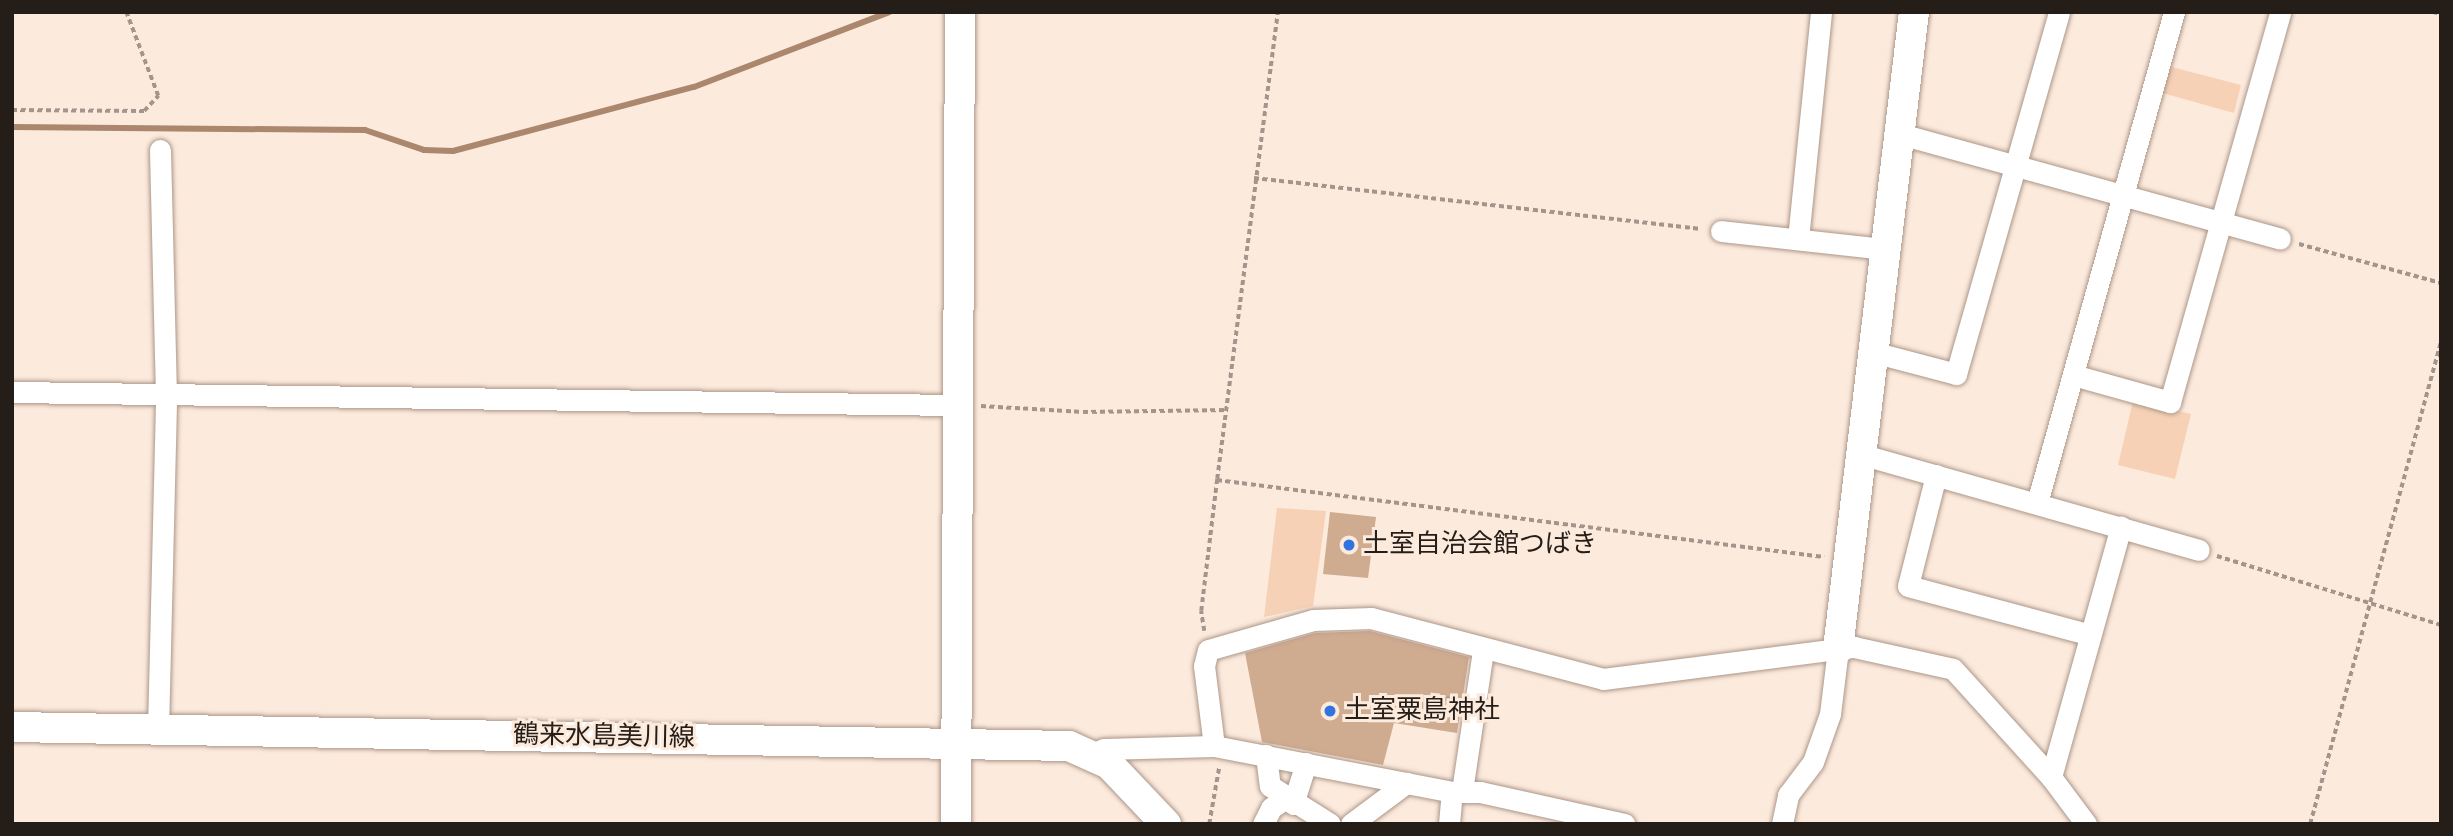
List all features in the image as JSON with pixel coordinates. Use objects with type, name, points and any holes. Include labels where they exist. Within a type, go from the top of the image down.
[{"type":"street","points":[[956,824],[960,12]]},
{"type":"street","points":[[1798,239],[1821,12]]},
{"type":"street","points":[[1782,824],[1788,795],[1813,762],[1830,714],[1914,12]]},
{"type":"street","points":[[1873,352],[1956,374],[2059,12]]},
{"type":"street","points":[[2037,503],[2174,12]]},
{"type":"street","points":[[2073,375],[2170,402],[2280,12]]},
{"type":"street","points":[[1900,134],[2123,192],[2220,224],[2280,239]]},
{"type":"street","points":[[158,730],[166,396],[160,150]]},
{"type":"street","points":[[1721,231],[1884,249]]},
{"type":"street","points":[[12,393],[959,405]]},
{"type":"street","points":[[1860,454],[2199,550]]},
{"type":"street","points":[[1936,475],[1908,586],[2091,635]]},
{"type":"street","points":[[2051,776],[2120,527]]},
{"type":"street","points":[[1218,747],[1204,666],[1208,650],[1313,620],[1371,618],[1483,650],[1603,679],[1854,647],[1953,669],[2051,776],[2086,824]]},
{"type":"street","points":[[1449,824],[1476,700],[1483,650]]},
{"type":"street","name":"鶴来水島美川線","points":[[12,727],[1069,746],[1092,754],[1166,824]]},
{"type":"street","points":[[1092,754],[1104,749],[1218,747],[1620,823]]},
{"type":"street","points":[[1266,755],[1270,786],[1330,824]]},
{"type":"street","points":[[1263,824],[1271,808],[1290,801],[1307,763]]},
{"type":"street","points":[[1350,824],[1406,783]]},
{"type":"path","points":[[12,110],[144,111],[158,96],[125,12]]},
{"type":"path","points":[[1208,650],[1201,611],[1228,410],[1254,178],[1278,12]]},
{"type":"path","points":[[2433,12],[2441,14]]},
{"type":"path","points":[[1254,178],[1721,231]]},
{"type":"path","points":[[2280,239],[2441,284]]},
{"type":"path","points":[[2310,824],[2441,341]]},
{"type":"path","points":[[959,405],[1083,412],[1228,410]]},
{"type":"path","points":[[1217,480],[1847,559]]},
{"type":"path","points":[[2199,550],[2369,606],[2441,625]]},
{"type":"path","points":[[1369,697],[1476,700]]},
{"type":"path","points":[[1209,824],[1218,747]]},
{"type":"shaded area","points":[[2164,65],[2241,85],[2234,113],[2159,92]]},
{"type":"shaded area","points":[[2133,401],[2191,414],[2175,479],[2118,465]]},
{"type":"shaded area","points":[[1277,508],[1326,511],[1313,606],[1264,617]]},
{"type":"building","name":"土室自治会館つばき","points":[[1330,512],[1376,517],[1368,578],[1323,574]]},
{"type":"building","points":[[1370,631],[1469,657],[1457,733],[1394,723],[1383,765],[1262,742],[1245,653],[1315,633]]},
{"type":"waterway","points":[[12,127],[365,130],[424,150],[453,151],[694,87],[889,12]]},
{"type":"place","name":"土室自治会館つばき","points":[[1349,545]]},
{"type":"place","name":"土室粟島神社","points":[[1330,711]]}]
